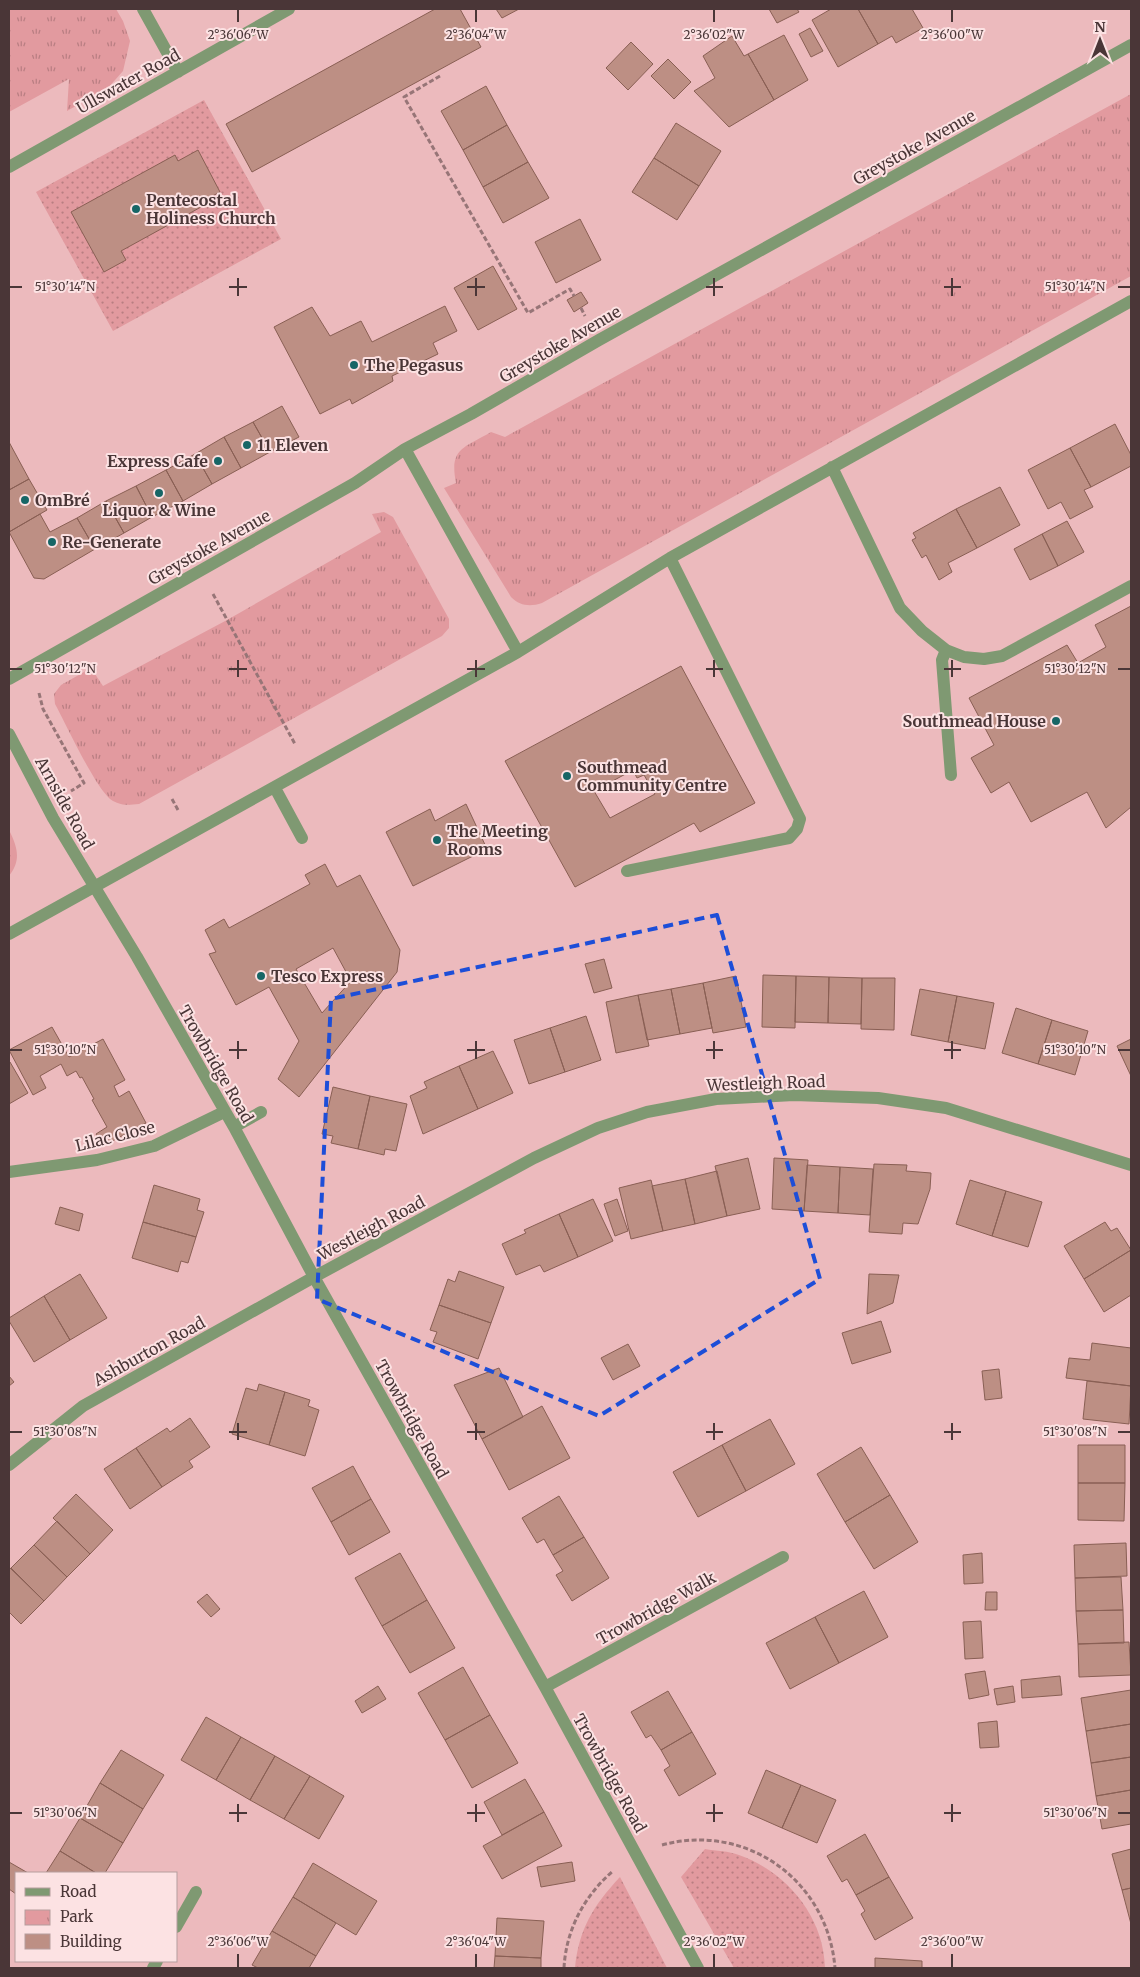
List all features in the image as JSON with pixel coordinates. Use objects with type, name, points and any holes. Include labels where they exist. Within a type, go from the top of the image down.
[{"type":"street","points":[[143,9],[178,72]]},
{"type":"street","name":"Ullswater Road","points":[[9,167],[289,9]]},
{"type":"street","name":"Greystoke Avenue","points":[[9,679],[354,483],[405,449],[471,414],[599,340],[1131,45]]},
{"type":"street","points":[[9,934],[518,652],[670,558],[1131,301]]},
{"type":"street","points":[[405,449],[518,652]]},
{"type":"street","points":[[832,467],[900,608],[922,631],[946,650],[964,657],[1002,656],[1131,586]]},
{"type":"street","points":[[627,871],[789,838],[797,829],[800,819],[670,558]]},
{"type":"street","points":[[946,650],[942,660],[951,775]]},
{"type":"street","name":"Arnside Road","points":[[9,734],[53,818],[95,887]]},
{"type":"street","points":[[275,788],[302,838]]},
{"type":"street","name":"Trowbridge Road","points":[[95,887],[234,1127],[314,1277],[545,1687],[698,1968]]},
{"type":"street","name":"Westleigh Road","points":[[314,1277],[534,1158],[598,1128],[647,1112],[716,1099],[794,1094],[878,1098],[946,1108],[1131,1164]]},
{"type":"street","name":"Lilac Close","points":[[9,1172],[97,1160],[154,1146],[224,1112]]},
{"type":"street","points":[[234,1127],[261,1112]]},
{"type":"street","name":"Ashburton Road","points":[[9,1465],[83,1406],[314,1277]]},
{"type":"street","name":"Trowbridge Walk","points":[[545,1687],[783,1557]]},
{"type":"street","points":[[178,1924],[196,1892]]},
{"type":"path","points":[[440,76],[404,97],[528,313],[570,289],[574,296]]},
{"type":"path","points":[[212,592],[308,768]]},
{"type":"path","points":[[39,691],[42,709],[84,784]]},
{"type":"path","points":[[564,1968],[565,1955],[572,1928],[585,1902],[602,1880],[624,1862],[649,1848],[677,1841],[706,1840],[733,1844],[760,1854],[784,1869],[804,1889],[820,1912],[830,1939],[835,1968]]},
{"type":"highlighted area","points":[[717,915],[820,1279],[599,1416],[317,1299],[331,999]]},
{"type":"green space","points":[[9,9],[116,9],[123,21],[130,41],[123,71],[108,88],[67,111],[69,79],[9,112]]},
{"type":"green space","points":[[1131,94],[1131,276],[542,603],[525,605],[511,597],[444,488],[456,483],[455,463],[461,450],[491,432],[505,437]]},
{"type":"green space","points":[[204,100],[281,239],[113,331],[36,192]]},
{"type":"green space","points":[[384,512],[393,517],[449,619],[449,628],[442,636],[139,804],[119,804],[106,795],[91,772],[55,704],[54,694],[61,685],[91,668],[103,686],[227,620],[381,532],[372,514]]},
{"type":"green space","points":[[9,830],[16,847],[17,859],[9,876]]},
{"type":"green space","points":[[705,1849],[739,1855],[773,1873],[787,1885],[800,1899],[818,1931],[823,1949],[825,1968],[734,1968],[681,1877]]},
{"type":"green space","points":[[620,1877],[667,1968],[575,1968],[580,1941],[589,1919],[602,1898]]},
{"type":"building","points":[[435,9],[460,9],[481,47],[252,172],[226,124]]},
{"type":"building","points":[[496,9],[519,9],[502,18]]},
{"type":"building","points":[[769,9],[797,9],[799,12],[777,23]]},
{"type":"building","points":[[831,9],[858,9],[878,44],[838,67],[812,20]]},
{"type":"building","points":[[858,9],[912,9],[923,28],[896,43],[892,36],[878,44]]},
{"type":"building","points":[[810,28],[823,51],[811,57],[799,34]]},
{"type":"building","points":[[784,35],[808,80],[774,100],[748,54]]},
{"type":"building","points":[[732,36],[744,56],[748,54],[774,100],[729,127],[694,91],[715,78],[703,56]]},
{"type":"building","points":[[631,42],[653,64],[628,90],[606,68]]},
{"type":"building","points":[[668,59],[691,82],[674,99],[651,76]]},
{"type":"building","points":[[486,86],[507,125],[463,150],[441,111]]},
{"type":"building","points":[[676,123],[721,151],[699,186],[654,158]]},
{"type":"building","points":[[507,125],[528,162],[483,187],[463,150]]},
{"type":"building","name":"Pentecostal Holiness Church","points":[[198,150],[220,192],[199,203],[201,207],[121,251],[126,260],[104,272],[71,212],[175,155],[178,161]]},
{"type":"building","points":[[654,158],[699,186],[677,220],[632,192]]},
{"type":"building","points":[[528,162],[549,198],[503,223],[483,187]]},
{"type":"building","points":[[580,219],[601,260],[556,283],[535,242]]},
{"type":"building","points":[[493,266],[517,309],[478,330],[454,288]]},
{"type":"building","points":[[581,292],[588,303],[574,312],[567,300]]},
{"type":"building","name":"The Pegasus","points":[[445,306],[457,331],[433,343],[438,354],[392,376],[393,381],[352,404],[350,399],[320,414],[274,327],[312,307],[330,336],[361,321],[372,342]]},
{"type":"building","points":[[282,406],[299,437],[270,452],[253,422]]},
{"type":"building","name":"11 Eleven","points":[[253,422],[270,452],[241,468],[224,437]]},
{"type":"building","points":[[1115,424],[1131,455],[1131,466],[1091,487],[1070,448]]},
{"type":"building","name":"Express Cafe","points":[[224,437],[241,468],[212,484],[195,454]]},
{"type":"building","points":[[9,442],[29,479],[9,490]]},
{"type":"building","points":[[1070,448],[1091,487],[1084,490],[1093,507],[1070,519],[1061,502],[1048,509],[1028,470]]},
{"type":"building","points":[[195,454],[212,484],[183,501],[166,470]]},
{"type":"building","name":"Liquor & Wine","points":[[166,470],[183,501],[152,517],[136,486]]},
{"type":"building","name":"OmBré","points":[[29,479],[47,510],[9,532],[9,490]]},
{"type":"building","points":[[136,486],[152,517],[124,533],[106,501]]},
{"type":"building","points":[[1000,487],[1020,525],[977,548],[956,509]]},
{"type":"building","points":[[106,501],[124,533],[95,549],[77,518]]},
{"type":"building","points":[[956,509],[977,548],[948,563],[952,572],[939,580],[926,555],[922,558],[912,540],[916,538],[913,533]]},
{"type":"building","name":"Re-Generate","points":[[40,514],[50,532],[77,518],[95,549],[44,579],[34,578],[9,532]]},
{"type":"building","points":[[1067,521],[1084,552],[1058,566],[1042,534]]},
{"type":"building","points":[[1042,534],[1058,566],[1030,580],[1014,549]]},
{"type":"building","name":"Southmead House","points":[[1131,606],[1131,807],[1106,828],[1087,792],[1031,822],[1009,782],[991,793],[971,758],[994,745],[969,698],[1067,645],[1078,663],[1106,647],[1095,625]]},
{"type":"building","name":"Southmead Community Centre","points":[[681,666],[755,803],[700,832],[694,823],[575,887],[505,761]],"holes":[[[633,770],[637,778],[644,775],[655,794],[610,818],[594,791]]]},
{"type":"building","name":"The Meeting Rooms","points":[[466,804],[487,849],[413,886],[386,832],[430,809],[435,821]]},
{"type":"building","name":"Tesco Express","points":[[325,864],[337,887],[360,875],[400,950],[397,972],[299,1097],[278,1079],[299,1041],[269,987],[236,1005],[209,954],[216,952],[205,930],[224,919],[229,928],[310,884],[305,875]],"holes":[[[333,948],[351,981],[322,1013],[296,969]]]},
{"type":"building","points":[[604,959],[612,988],[594,993],[585,964]]},
{"type":"building","points":[[763,975],[796,976],[795,1028],[762,1027]]},
{"type":"building","points":[[736,976],[746,1027],[713,1033],[703,983]]},
{"type":"building","points":[[796,976],[829,977],[828,1023],[795,1022]]},
{"type":"building","points":[[829,977],[862,978],[861,1024],[828,1023]]},
{"type":"building","points":[[862,978],[895,978],[894,1030],[861,1029]]},
{"type":"building","points":[[703,983],[712,1028],[680,1034],[671,989]]},
{"type":"building","points":[[671,989],[680,1034],[647,1040],[638,995]]},
{"type":"building","points":[[920,989],[957,996],[948,1042],[911,1035]]},
{"type":"building","points":[[638,995],[649,1046],[616,1053],[606,1002]]},
{"type":"building","points":[[957,996],[994,1003],[985,1049],[948,1042]]},
{"type":"building","points":[[1016,1008],[1052,1020],[1038,1064],[1002,1053]]},
{"type":"building","points":[[586,1016],[601,1060],[565,1072],[550,1028]]},
{"type":"building","points":[[1052,1020],[1088,1031],[1075,1075],[1038,1064]]},
{"type":"building","points":[[52,1027],[69,1057],[103,1039],[125,1080],[114,1086],[119,1097],[129,1091],[146,1123],[103,1146],[96,1134],[107,1127],[92,1100],[94,1099],[82,1077],[80,1078],[76,1071],[67,1076],[61,1064],[40,1076],[46,1088],[33,1095],[9,1050]]},
{"type":"building","points":[[550,1028],[565,1072],[529,1084],[514,1040]]},
{"type":"building","points":[[1131,1039],[1131,1076],[1117,1046]]},
{"type":"building","points":[[493,1051],[513,1093],[478,1109],[459,1066]]},
{"type":"building","points":[[9,1062],[28,1093],[9,1104]]},
{"type":"building","points":[[459,1066],[478,1109],[423,1134],[410,1096],[427,1088],[424,1082]]},
{"type":"building","points":[[333,1087],[370,1096],[358,1149],[331,1143],[333,1136],[322,1134]]},
{"type":"building","points":[[370,1096],[407,1104],[396,1151],[385,1149],[384,1155],[358,1149]]},
{"type":"building","points":[[748,1158],[760,1209],[727,1216],[715,1166]]},
{"type":"building","points":[[774,1158],[808,1160],[804,1211],[772,1209]]},
{"type":"building","points":[[874,1164],[907,1165],[906,1171],[931,1173],[930,1189],[918,1224],[903,1223],[902,1234],[869,1232]]},
{"type":"building","points":[[807,1165],[840,1167],[838,1213],[804,1211]]},
{"type":"building","points":[[840,1167],[873,1169],[870,1215],[838,1213]]},
{"type":"building","points":[[717,1171],[727,1216],[695,1224],[685,1179]]},
{"type":"building","points":[[685,1179],[695,1224],[663,1231],[652,1186]]},
{"type":"building","points":[[651,1180],[663,1231],[631,1239],[619,1188]]},
{"type":"building","points":[[970,1180],[1006,1191],[992,1236],[956,1224]]},
{"type":"building","points":[[154,1185],[200,1199],[197,1210],[204,1212],[196,1237],[143,1222]]},
{"type":"building","points":[[1006,1191],[1042,1202],[1028,1247],[992,1236]]},
{"type":"building","points":[[593,1199],[613,1241],[578,1257],[559,1214]]},
{"type":"building","points":[[617,1199],[628,1231],[615,1236],[604,1204]]},
{"type":"building","points":[[60,1207],[83,1214],[79,1231],[55,1224]]},
{"type":"building","points":[[559,1214],[578,1257],[544,1272],[540,1265],[516,1275],[502,1244],[526,1233],[524,1230]]},
{"type":"building","points":[[143,1222],[196,1237],[188,1263],[181,1261],[178,1272],[132,1258]]},
{"type":"building","points":[[1105,1222],[1111,1231],[1117,1228],[1131,1250],[1084,1279],[1064,1246]]},
{"type":"building","points":[[1131,1250],[1131,1295],[1104,1312],[1084,1279]]},
{"type":"building","points":[[459,1271],[504,1287],[491,1323],[439,1305],[448,1279],[455,1282]]},
{"type":"building","points":[[80,1274],[107,1318],[70,1340],[44,1296]]},
{"type":"building","points":[[869,1274],[899,1275],[893,1303],[867,1314]]},
{"type":"building","points":[[44,1296],[70,1340],[34,1362],[9,1318]]},
{"type":"building","points":[[439,1305],[491,1323],[478,1359],[433,1342],[437,1332],[430,1330]]},
{"type":"building","points":[[881,1321],[891,1352],[852,1364],[842,1333]]},
{"type":"building","points":[[1092,1343],[1131,1348],[1131,1386],[1066,1378],[1069,1358],[1090,1360]]},
{"type":"building","points":[[628,1344],[640,1366],[613,1380],[601,1358]]},
{"type":"building","points":[[499,1368],[523,1417],[482,1439],[454,1385]]},
{"type":"building","points":[[999,1369],[1002,1398],[985,1400],[982,1371]]},
{"type":"building","points":[[9,1376],[14,1382],[9,1386]]},
{"type":"building","points":[[1087,1381],[1131,1386],[1129,1424],[1083,1419]]},
{"type":"building","points":[[259,1384],[285,1392],[269,1445],[232,1434],[246,1388],[257,1391]]},
{"type":"building","points":[[285,1392],[310,1400],[308,1406],[319,1410],[305,1456],[269,1445]]},
{"type":"building","points":[[542,1406],[570,1458],[509,1490],[482,1439]]},
{"type":"building","points":[[190,1418],[210,1447],[189,1461],[193,1467],[162,1487],[136,1448],[167,1428],[170,1432]]},
{"type":"building","points":[[770,1419],[795,1464],[746,1491],[722,1445]]},
{"type":"building","points":[[722,1445],[746,1491],[698,1517],[673,1472]]},
{"type":"building","points":[[1078,1445],[1125,1445],[1125,1483],[1078,1483]]},
{"type":"building","points":[[861,1447],[890,1495],[845,1522],[817,1474]]},
{"type":"building","points":[[136,1448],[162,1487],[130,1509],[104,1469]]},
{"type":"building","points":[[353,1466],[371,1499],[331,1522],[312,1488]]},
{"type":"building","points":[[1078,1483],[1125,1483],[1124,1521],[1078,1520]]},
{"type":"building","points":[[76,1494],[113,1530],[90,1554],[53,1518]]},
{"type":"building","points":[[890,1495],[918,1542],[874,1569],[845,1522]]},
{"type":"building","points":[[559,1496],[584,1537],[553,1555],[544,1539],[537,1543],[522,1518]]},
{"type":"building","points":[[371,1499],[390,1532],[349,1555],[331,1522]]},
{"type":"building","points":[[57,1521],[90,1554],[67,1577],[34,1545]]},
{"type":"building","points":[[584,1537],[609,1578],[572,1601],[556,1575],[563,1571],[553,1555]]},
{"type":"building","points":[[1126,1543],[1127,1576],[1075,1578],[1074,1545]]},
{"type":"building","points":[[34,1545],[67,1577],[44,1601],[11,1568]]},
{"type":"building","points":[[400,1553],[427,1600],[382,1626],[355,1578]]},
{"type":"building","points":[[982,1553],[983,1583],[964,1584],[963,1555]]},
{"type":"building","points":[[9,1567],[44,1601],[21,1624],[9,1612]]},
{"type":"building","points":[[1121,1577],[1123,1610],[1076,1611],[1075,1578]]},
{"type":"building","points":[[864,1591],[888,1637],[839,1663],[815,1617]]},
{"type":"building","points":[[986,1592],[997,1592],[997,1610],[985,1610]]},
{"type":"building","points":[[207,1594],[220,1609],[211,1617],[197,1602]]},
{"type":"building","points":[[427,1600],[455,1648],[410,1673],[382,1626]]},
{"type":"building","points":[[1123,1610],[1124,1643],[1078,1644],[1076,1611]]},
{"type":"building","points":[[815,1617],[839,1663],[790,1689],[766,1643]]},
{"type":"building","points":[[981,1621],[983,1658],[965,1659],[963,1622]]},
{"type":"building","points":[[1129,1642],[1131,1675],[1079,1677],[1078,1644]]},
{"type":"building","points":[[463,1667],[490,1715],[445,1740],[418,1693]]},
{"type":"building","points":[[985,1671],[989,1695],[969,1699],[965,1674]]},
{"type":"building","points":[[1060,1676],[1062,1695],[1022,1698],[1021,1680]]},
{"type":"building","points":[[378,1686],[386,1699],[362,1713],[355,1701]]},
{"type":"building","points":[[1013,1686],[1015,1702],[997,1705],[994,1689]]},
{"type":"building","points":[[1131,1690],[1131,1724],[1086,1731],[1081,1698]]},
{"type":"building","points":[[668,1691],[692,1732],[661,1750],[651,1735],[646,1738],[631,1712]]},
{"type":"building","points":[[490,1715],[518,1763],[472,1788],[445,1740]]},
{"type":"building","points":[[206,1717],[241,1737],[216,1780],[181,1760]]},
{"type":"building","points":[[997,1721],[999,1747],[980,1748],[978,1723]]},
{"type":"building","points":[[1131,1724],[1131,1757],[1091,1763],[1086,1731]]},
{"type":"building","points":[[692,1732],[716,1774],[679,1796],[664,1770],[670,1766],[661,1750]]},
{"type":"building","points":[[241,1737],[275,1756],[250,1800],[216,1780]]},
{"type":"building","points":[[121,1750],[164,1775],[143,1809],[100,1783]]},
{"type":"building","points":[[275,1756],[310,1776],[284,1819],[250,1800]]},
{"type":"building","points":[[1131,1757],[1131,1790],[1096,1796],[1091,1763]]},
{"type":"building","points":[[766,1770],[801,1785],[782,1828],[748,1813]]},
{"type":"building","points":[[310,1776],[344,1796],[319,1839],[284,1819]]},
{"type":"building","points":[[525,1779],[544,1812],[502,1835],[484,1802]]},
{"type":"building","points":[[100,1783],[143,1809],[123,1843],[80,1818]]},
{"type":"building","points":[[801,1785],[836,1800],[817,1843],[782,1828]]},
{"type":"building","points":[[1131,1790],[1131,1824],[1102,1829],[1096,1796]]},
{"type":"building","points":[[544,1812],[562,1846],[502,1879],[483,1846]]},
{"type":"building","points":[[80,1818],[123,1843],[106,1872],[94,1872],[60,1851]]},
{"type":"building","points":[[865,1834],[889,1877],[856,1895],[847,1879],[842,1882],[827,1856]]},
{"type":"building","points":[[1131,1849],[1131,1888],[1122,1890],[1112,1854]]},
{"type":"building","points":[[60,1851],[94,1872],[47,1872]]},
{"type":"building","points":[[9,1862],[26,1872],[15,1872],[15,1893],[9,1889]]},
{"type":"building","points":[[572,1862],[575,1881],[541,1887],[537,1867]]},
{"type":"building","points":[[313,1863],[377,1901],[356,1935],[293,1897]]},
{"type":"building","points":[[889,1877],[913,1918],[875,1940],[861,1914],[865,1911],[856,1895]]},
{"type":"building","points":[[1131,1888],[1131,1924],[1122,1890]]},
{"type":"building","points":[[293,1897],[336,1923],[316,1956],[272,1931]]},
{"type":"building","points":[[497,1918],[544,1921],[541,1958],[495,1956]]},
{"type":"building","points":[[272,1931],[316,1956],[309,1968],[258,1968],[252,1965]]},
{"type":"building","points":[[495,1956],[541,1958],[541,1968],[494,1968]]},
{"type":"building","points":[[875,1958],[922,1961],[922,1968],[875,1968]]},
{"type":"place","name":"Pentecostal Holiness Church","points":[[136,209]]},
{"type":"place","name":"The Pegasus","points":[[354,365]]},
{"type":"place","name":"11 Eleven","points":[[247,445]]},
{"type":"place","name":"Express Cafe","points":[[218,461]]},
{"type":"place","name":"Liquor & Wine","points":[[159,493]]},
{"type":"place","name":"OmBré","points":[[25,500]]},
{"type":"place","name":"Re-Generate","points":[[52,542]]},
{"type":"place","name":"Southmead House","points":[[1056,721]]},
{"type":"place","name":"Southmead Community Centre","points":[[567,776]]},
{"type":"place","name":"The Meeting Rooms","points":[[437,840]]},
{"type":"place","name":"Tesco Express","points":[[261,976]]}]
